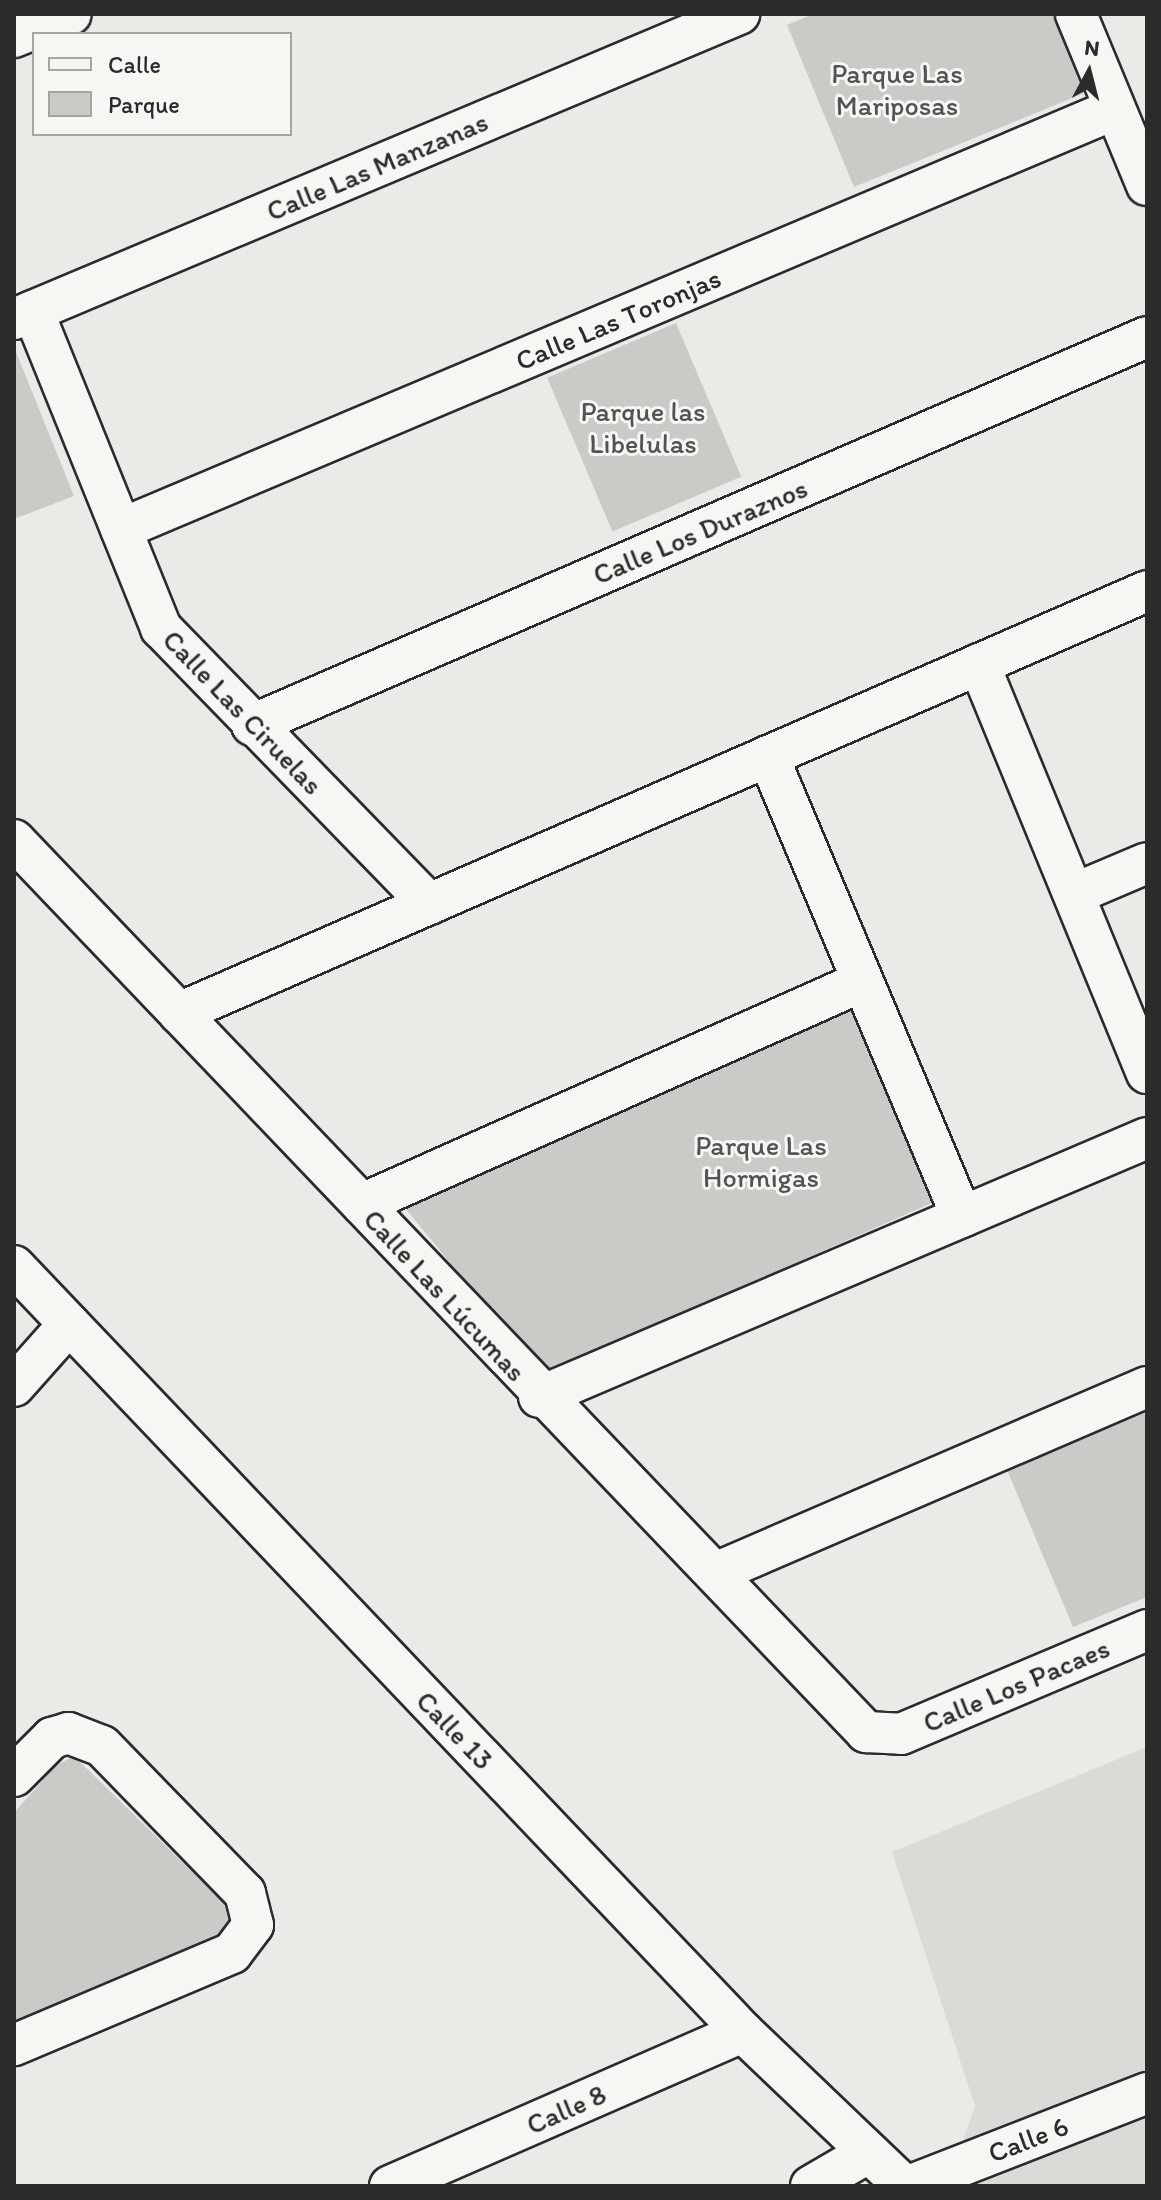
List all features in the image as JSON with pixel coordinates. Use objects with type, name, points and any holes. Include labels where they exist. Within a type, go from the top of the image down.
[{"type":"street","points":[[14,37],[71,14]]},
{"type":"street","name":"Calle Las Manzanas","points":[[23,315],[739,14]]},
{"type":"street","points":[[1076,14],[1147,185]]},
{"type":"street","name":"Calle Las Toronjas","points":[[121,529],[1115,109]]},
{"type":"street","name":"Calle Las Ciruelas","points":[[23,315],[121,529],[161,628],[429,904]]},
{"type":"street","name":"Calle Los Duraznos","points":[[252,725],[1147,337]]},
{"type":"street","points":[[179,1013],[1147,591]]},
{"type":"street","points":[[979,664],[1147,1073]]},
{"type":"street","points":[[768,756],[962,1217]]},
{"type":"street","name":"Calle Las Lúcumas","points":[[14,840],[362,1204],[539,1397],[715,1573],[866,1732],[885,1738]]},
{"type":"street","points":[[1074,894],[1147,863]]},
{"type":"street","points":[[362,1204],[863,981]]},
{"type":"street","points":[[539,1397],[1147,1138]]},
{"type":"street","name":"Calle 13","points":[[14,1266],[743,2032],[906,2186]]},
{"type":"street","points":[[14,1386],[69,1324]]},
{"type":"street","points":[[715,1573],[1147,1387]]},
{"type":"street","name":"Calle Los Pacaes","points":[[885,1738],[1147,1630]]},
{"type":"street","points":[[14,1776],[52,1738],[68,1733],[102,1746],[245,1893],[253,1925],[232,1953],[14,2045]]},
{"type":"street","name":"Calle 8","points":[[390,2186],[743,2032]]},
{"type":"street","name":"Calle 6","points":[[906,2186],[1147,2093]]},
{"type":"street","points":[[811,2186],[868,2153]]},
{"type":"shaded area","points":[[1147,1747],[1147,2186],[947,2186],[975,2106],[892,1852]]},
{"type":"green space","name":"Parque Las Mariposas","points":[[813,14],[1055,14],[1087,92],[854,187],[787,25]]},
{"type":"green space","name":"Parque las Libelulas","points":[[676,323],[741,477],[612,531],[547,378]]},
{"type":"green space","points":[[14,347],[74,496],[14,519]]},
{"type":"green space","name":"Parque Las Hormigas","points":[[852,1004],[932,1203],[541,1374],[401,1203]]},
{"type":"green space","points":[[1147,1412],[1147,1597],[1073,1627],[1007,1470]]},
{"type":"green space","points":[[74,1756],[223,1902],[231,1921],[217,1936],[14,2025],[14,1813],[55,1766]]}]
